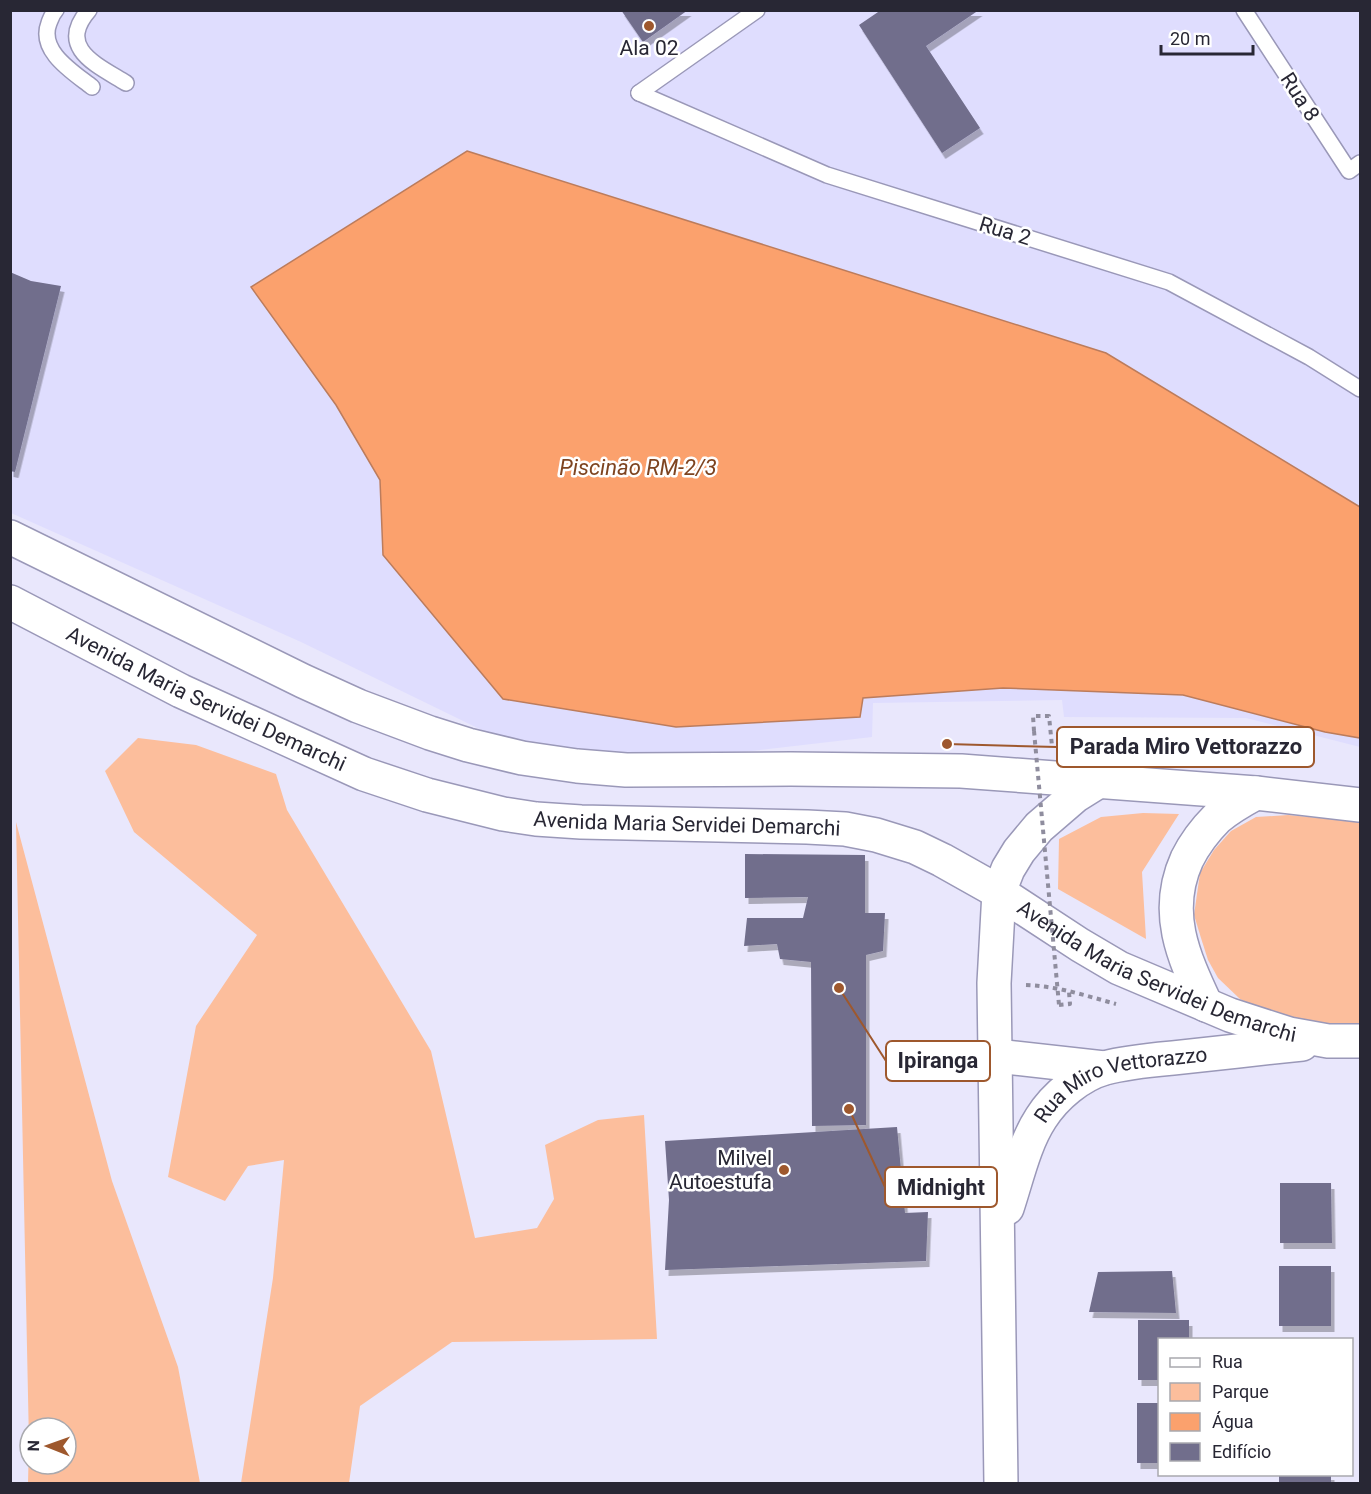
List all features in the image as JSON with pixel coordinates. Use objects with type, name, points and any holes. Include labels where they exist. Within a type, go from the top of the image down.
[{"type":"main road","points":[[10,537],[358,706],[430,733],[522,758],[627,770],[961,771],[1256,793],[1360,805]]},
{"type":"main road","name":"Avenida Maria Servidei Demarchi","points":[[10,602],[181,691],[364,774],[428,795],[503,814],[536,819],[807,827],[876,835],[915,847],[942,860],[999,892],[1119,968],[1206,1005],[1268,1028],[1328,1041],[1360,1041]]},
{"type":"main road","name":"Rua Miro Vettorazzo","points":[[1001,1484],[994,983],[999,892],[1008,869],[1019,851],[1039,827],[1075,796],[1099,781]]},
{"type":"main road","points":[[1206,1005],[1187,963],[1178,931],[1176,895],[1179,879],[1192,849],[1202,834],[1218,818],[1256,793]]},
{"type":"main road","name":"Rua Miro Vettorazzo","points":[[998,1235],[1033,1132],[1049,1107],[1076,1082],[1104,1068],[1157,1059],[1328,1041]]},
{"type":"main road","points":[[996,1056],[1104,1068]]},
{"type":"lane","points":[[56,10],[52,13],[46,31],[47,42],[63,63],[92,87]]},
{"type":"lane","points":[[89,10],[79,23],[76,34],[77,45],[93,62],[126,83]]},
{"type":"lane","name":"Rua 2","points":[[758,10],[639,93],[827,175],[1169,282],[1308,357],[1360,389]]},
{"type":"lane","name":"Rua 8","points":[[1245,10],[1349,171],[1360,163]]},
{"type":"path","points":[[1051,732],[1049,716],[1033,716],[1059,1005],[1070,1004],[1069,992]]},
{"type":"path","points":[[994,983],[1037,985],[1124,1006]]},
{"type":"shaded area","points":[[11,11],[1360,11],[1360,747],[1246,718],[1064,717],[1062,700],[873,703],[872,737],[718,755],[574,755],[496,737],[301,642],[11,513]]},
{"type":"green space","points":[[138,738],[196,745],[276,774],[287,810],[431,1051],[475,1238],[537,1228],[554,1199],[545,1145],[598,1120],[644,1115],[657,1339],[452,1342],[360,1406],[349,1483],[241,1483],[273,1278],[284,1160],[248,1166],[225,1201],[168,1177],[196,1026],[257,935],[134,832],[105,771]]},
{"type":"green space","points":[[1143,813],[1179,814],[1142,872],[1146,939],[1058,889],[1059,839],[1101,817]]},
{"type":"green space","points":[[1288,815],[1360,822],[1360,1031],[1265,1011],[1240,999],[1218,978],[1208,960],[1194,915],[1200,873],[1214,850],[1231,831],[1256,817]]},
{"type":"green space","points":[[16,822],[112,1181],[178,1367],[200,1483],[28,1483],[28,1476],[78,1476],[78,1416],[28,1416]]},
{"type":"water","name":"Piscinão RM-2/3","points":[[467,151],[1106,353],[1360,507],[1360,738],[1325,732],[1183,695],[1003,688],[863,698],[860,717],[676,727],[503,699],[383,555],[380,480],[336,405],[251,287]]},
{"type":"building","name":"Ala 02","points":[[621,10],[688,10],[643,42]]},
{"type":"building","points":[[881,10],[979,10],[926,46],[980,128],[942,153],[859,25]]},
{"type":"building","points":[[10,272],[31,281],[61,286],[15,472],[10,471]]},
{"type":"building","points":[[745,854],[865,855],[865,913],[885,913],[883,951],[866,955],[866,1125],[812,1126],[811,962],[780,959],[777,944],[744,946],[747,918],[803,918],[808,897],[745,898]]},
{"type":"building","name":"Milvel Autoestufa","points":[[897,1127],[905,1213],[928,1212],[926,1261],[665,1270],[669,1200],[665,1141]]},
{"type":"building","points":[[1280,1183],[1331,1183],[1332,1243],[1280,1243]]},
{"type":"building","points":[[1279,1266],[1331,1266],[1331,1326],[1279,1326]]},
{"type":"building","points":[[1172,1271],[1176,1313],[1089,1312],[1098,1272]]},
{"type":"building","points":[[1138,1320],[1189,1320],[1189,1338],[1158,1338],[1158,1380],[1138,1380]]},
{"type":"building","points":[[1137,1403],[1158,1403],[1158,1463],[1137,1463]]},
{"type":"building","points":[[1279,1476],[1331,1476],[1331,1484],[1279,1484]]},
{"type":"place","name":"Ala 02","points":[[649,26]]},
{"type":"place","name":"Parada Miro Vettorazzo","points":[[947,744]]},
{"type":"place","name":"Ipiranga","points":[[839,988]]},
{"type":"place","name":"Midnight","points":[[849,1109]]},
{"type":"place","name":"Milvel Autoestufa","points":[[784,1170]]}]
